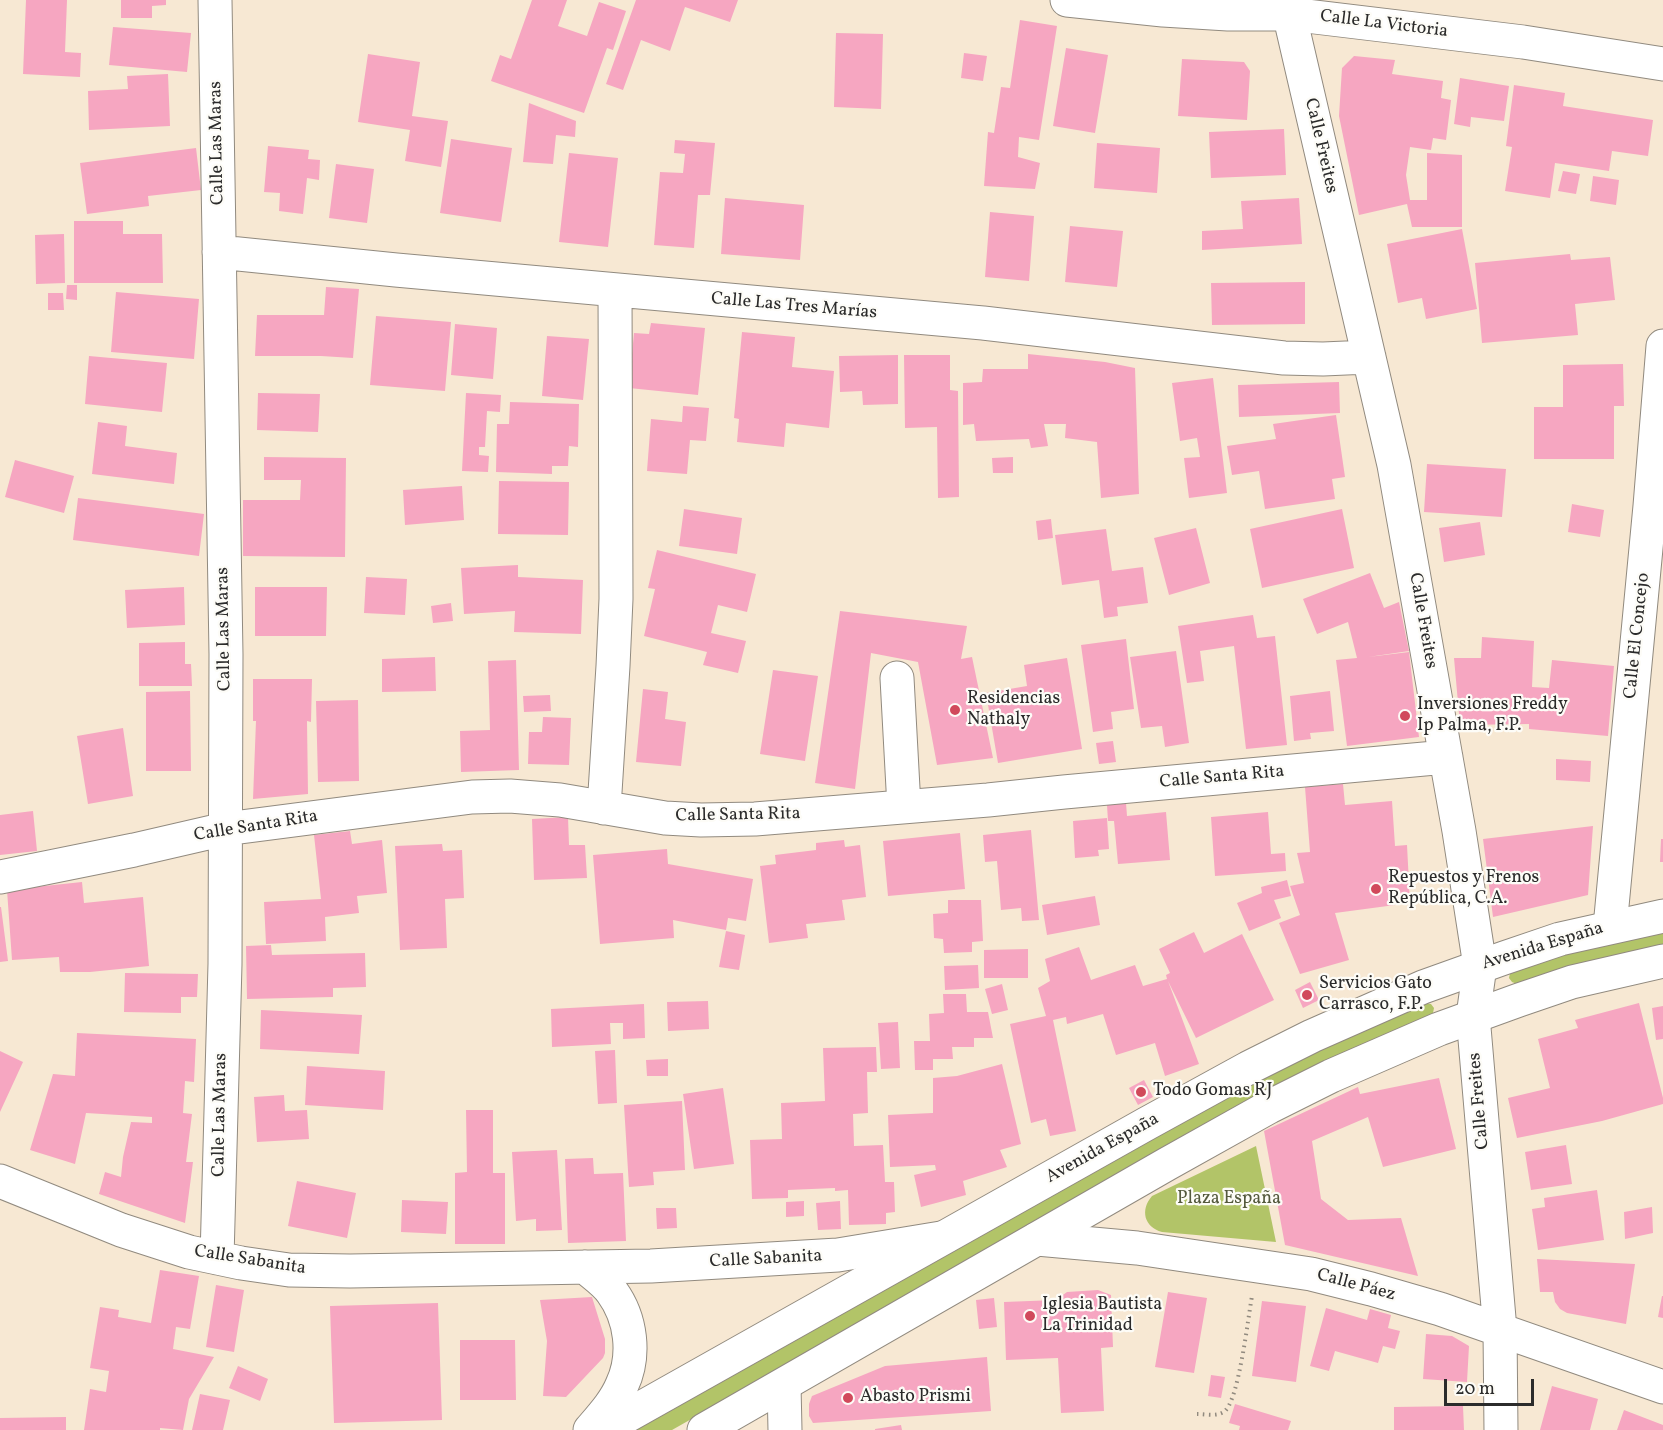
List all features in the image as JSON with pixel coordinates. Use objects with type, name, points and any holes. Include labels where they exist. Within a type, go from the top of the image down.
[{"type":"street","name":"Calle Las Maras","points":[[215,0],[226,654],[225,964],[218,1258]]},
{"type":"street","name":"Calle La Victoria","points":[[1067,0],[1228,14],[1288,7],[1663,64]]},
{"type":"street","name":"Calle Freites","points":[[1288,7],[1394,465],[1446,757],[1480,966],[1473,1016],[1500,1330],[1501,1430]]},
{"type":"street","name":"Calle Las Tres Marías","points":[[219,252],[983,323],[1284,358],[1369,357]]},
{"type":"street","points":[[604,808],[616,599],[615,290]]},
{"type":"street","name":"Calle El Concejo","points":[[1610,927],[1663,346]]},
{"type":"street","points":[[897,678],[904,807]]},
{"type":"street","name":"Calle Santa Rita","points":[[0,877],[225,830],[472,797],[510,796],[560,800],[665,818],[755,819],[1446,757]]},
{"type":"street","name":"Avenida España","points":[[602,1430],[1248,1068],[1312,1036],[1423,987],[1480,966],[1560,939],[1663,916]]},
{"type":"street","points":[[704,1430],[1177,1158],[1331,1076],[1473,1016],[1572,982],[1663,961]]},
{"type":"street","name":"Calle Sabanita","points":[[0,1181],[121,1230],[189,1252],[289,1270],[651,1266],[838,1255],[946,1237]]},
{"type":"street","name":"Calle Páez","points":[[1037,1239],[1137,1248],[1257,1265],[1311,1274],[1371,1288],[1440,1309],[1663,1387]]},
{"type":"street","points":[[585,1267],[611,1290],[621,1306],[628,1326],[630,1346],[629,1366],[623,1384],[611,1404],[590,1430]]},
{"type":"street","points":[[784,1384],[785,1430]]},
{"type":"path","points":[[1197,1413],[1220,1414],[1227,1408],[1234,1394],[1257,1265]]},
{"type":"green space","points":[[1663,932],[1663,945],[1517,984],[1509,978],[1510,973],[1564,954]]},
{"type":"green space","points":[[1426,1003],[1431,1004],[1434,1008],[1433,1013],[1429,1016],[776,1371],[672,1430],[635,1430],[1255,1081],[1318,1050]]},
{"type":"green space","name":"Plaza España","points":[[1256,1146],[1276,1242],[1162,1232],[1156,1230],[1148,1222],[1145,1212],[1152,1196]]},
{"type":"building","points":[[26,0],[67,0],[65,52],[81,53],[80,77],[23,74]]},
{"type":"building","points":[[121,0],[166,0],[166,5],[152,6],[152,18],[121,18]]},
{"type":"building","points":[[532,0],[567,0],[558,26],[587,36],[599,2],[626,11],[613,50],[607,48],[584,113],[491,81],[500,55],[511,59]]},
{"type":"building","points":[[636,0],[738,0],[730,22],[685,7],[670,51],[641,40],[623,90],[606,84]]},
{"type":"building","points":[[1020,20],[1057,26],[1039,140],[1019,137],[1018,157],[1040,163],[1035,189],[984,186],[988,132],[994,133],[1001,87],[1010,88]]},
{"type":"building","points":[[113,27],[191,33],[187,72],[109,65]]},
{"type":"building","points":[[836,33],[883,34],[881,109],[834,107]]},
{"type":"building","points":[[1066,48],[1108,55],[1095,133],[1053,126]]},
{"type":"building","points":[[964,53],[987,56],[983,81],[961,78]]},
{"type":"building","points":[[368,54],[420,62],[412,116],[448,121],[441,167],[405,161],[410,130],[358,122]]},
{"type":"building","points":[[1354,56],[1395,60],[1392,74],[1443,81],[1441,98],[1451,100],[1446,140],[1433,138],[1431,150],[1410,147],[1406,175],[1410,200],[1427,200],[1427,153],[1462,155],[1462,227],[1412,227],[1407,204],[1359,215],[1339,116],[1342,68]]},
{"type":"building","points":[[1182,59],[1244,62],[1250,71],[1247,120],[1178,116]]},
{"type":"building","points":[[168,74],[170,126],[89,130],[88,91],[128,89],[127,76]]},
{"type":"building","points":[[1460,78],[1509,86],[1504,121],[1471,117],[1470,127],[1454,124]]},
{"type":"building","points":[[1514,85],[1565,93],[1563,106],[1653,120],[1648,156],[1612,151],[1609,171],[1555,163],[1550,198],[1505,191],[1512,147],[1506,146]]},
{"type":"building","points":[[529,103],[576,121],[575,137],[556,135],[553,164],[523,162]]},
{"type":"building","points":[[1284,129],[1286,175],[1211,178],[1209,132]]},
{"type":"building","points":[[451,139],[512,148],[501,222],[440,213]]},
{"type":"building","points":[[675,140],[715,143],[710,195],[698,195],[694,248],[654,245],[660,172],[683,173],[685,154],[674,153]]},
{"type":"building","points":[[1097,143],[1160,148],[1157,193],[1094,188]]},
{"type":"building","points":[[268,146],[309,150],[308,159],[320,160],[319,180],[307,178],[303,214],[279,211],[280,193],[264,192]]},
{"type":"building","points":[[196,148],[201,190],[148,196],[149,206],[87,214],[80,163]]},
{"type":"building","points":[[569,153],[618,158],[608,247],[559,242]]},
{"type":"building","points":[[336,164],[374,169],[367,223],[329,218]]},
{"type":"building","points":[[1563,171],[1580,174],[1576,194],[1558,191]]},
{"type":"building","points":[[1593,176],[1619,180],[1616,205],[1590,201]]},
{"type":"building","points":[[725,198],[804,205],[800,260],[721,254]]},
{"type":"building","points":[[1299,198],[1302,244],[1202,250],[1202,231],[1243,229],[1241,201]]},
{"type":"building","points":[[990,212],[1034,216],[1029,281],[985,277]]},
{"type":"building","points":[[74,221],[123,221],[123,234],[162,234],[163,283],[74,283]]},
{"type":"building","points":[[1070,226],[1123,231],[1117,287],[1065,282]]},
{"type":"building","points":[[1462,229],[1477,309],[1426,319],[1422,298],[1398,303],[1387,244]]},
{"type":"building","points":[[64,234],[65,283],[36,284],[35,235]]},
{"type":"building","points":[[1570,254],[1571,260],[1610,257],[1615,300],[1575,304],[1578,335],[1482,343],[1475,263]]},
{"type":"building","points":[[1305,282],[1305,324],[1212,325],[1211,283]]},
{"type":"building","points":[[67,285],[77,285],[77,300],[66,299]]},
{"type":"building","points":[[326,287],[359,289],[353,358],[255,356],[257,315],[324,315]]},
{"type":"building","points":[[116,292],[199,299],[194,359],[111,352]]},
{"type":"building","points":[[48,293],[63,293],[64,310],[48,310]]},
{"type":"building","points":[[376,316],[451,322],[445,391],[370,385]]},
{"type":"building","points":[[651,323],[705,328],[698,395],[629,388],[634,333],[649,334]]},
{"type":"building","points":[[455,324],[497,328],[493,379],[451,375]]},
{"type":"building","points":[[742,332],[795,337],[792,367],[834,371],[829,428],[786,423],[784,447],[737,442],[739,419],[734,418]]},
{"type":"building","points":[[547,336],[589,339],[583,400],[542,396]]},
{"type":"building","points":[[1028,354],[1105,362],[1135,368],[1139,494],[1101,498],[1097,442],[1065,438],[1066,424],[1044,424],[1048,446],[1031,448],[1029,439],[976,441],[974,424],[963,425],[963,383],[982,382],[983,369],[1028,369]]},
{"type":"building","points":[[898,355],[898,404],[863,405],[862,391],[840,392],[839,356]]},
{"type":"building","points":[[904,355],[950,355],[950,390],[958,391],[959,497],[938,498],[937,427],[905,428]]},
{"type":"building","points":[[89,356],[167,363],[162,412],[85,404]]},
{"type":"building","points":[[1623,364],[1624,406],[1614,406],[1614,459],[1534,459],[1534,407],[1563,407],[1563,365]]},
{"type":"building","points":[[1213,378],[1227,493],[1189,498],[1184,458],[1200,457],[1197,438],[1180,441],[1172,383]]},
{"type":"building","points":[[1339,382],[1340,413],[1239,417],[1238,385]]},
{"type":"building","points":[[258,393],[320,394],[318,432],[257,430]]},
{"type":"building","points":[[466,393],[501,395],[500,412],[487,411],[485,447],[479,447],[479,455],[489,456],[488,472],[462,471]]},
{"type":"building","points":[[510,402],[579,404],[578,447],[569,446],[568,466],[552,466],[552,474],[496,472],[497,424],[509,424]]},
{"type":"building","points":[[683,406],[709,408],[706,441],[690,440],[687,474],[647,471],[651,419],[682,422]]},
{"type":"building","points":[[1336,415],[1345,477],[1332,479],[1335,499],[1265,509],[1259,471],[1232,475],[1227,446],[1276,439],[1273,424]]},
{"type":"building","points":[[98,422],[127,426],[125,446],[177,453],[174,484],[92,474]]},
{"type":"building","points":[[264,457],[346,458],[345,557],[243,556],[243,500],[300,500],[301,480],[264,480]]},
{"type":"building","points":[[1013,457],[1013,473],[993,473],[992,458]]},
{"type":"building","points":[[15,460],[74,476],[64,513],[5,497]]},
{"type":"building","points":[[1427,464],[1506,469],[1502,517],[1424,512]]},
{"type":"building","points":[[499,481],[569,482],[568,535],[498,534]]},
{"type":"building","points":[[462,486],[464,520],[405,525],[403,490]]},
{"type":"building","points":[[78,498],[204,514],[199,556],[73,540]]},
{"type":"building","points":[[1572,504],[1604,510],[1600,537],[1568,532]]},
{"type":"building","points":[[684,509],[742,518],[737,554],[679,546]]},
{"type":"building","points":[[1342,509],[1354,568],[1262,588],[1250,529]]},
{"type":"building","points":[[1051,519],[1053,538],[1038,540],[1036,521]]},
{"type":"building","points":[[1480,522],[1485,555],[1444,562],[1439,528]]},
{"type":"building","points":[[1196,528],[1210,583],[1169,595],[1154,538]]},
{"type":"building","points":[[1106,529],[1112,571],[1143,567],[1148,603],[1117,607],[1118,616],[1104,618],[1099,580],[1062,585],[1055,535]]},
{"type":"building","points":[[657,550],[756,574],[747,612],[718,605],[711,633],[746,641],[738,673],[703,665],[707,652],[644,636],[655,589],[648,588]]},
{"type":"building","points":[[518,565],[518,577],[583,580],[581,634],[514,632],[515,611],[464,614],[461,568]]},
{"type":"building","points":[[1370,573],[1384,608],[1399,602],[1409,651],[1368,657],[1409,652],[1419,737],[1347,746],[1336,660],[1357,658],[1348,622],[1317,634],[1303,599]]},
{"type":"building","points":[[366,577],[407,579],[405,615],[364,613]]},
{"type":"building","points":[[184,587],[185,625],[127,628],[125,590]]},
{"type":"building","points":[[255,587],[327,587],[326,636],[255,636]]},
{"type":"building","points":[[451,603],[453,621],[433,623],[431,606]]},
{"type":"building","name":"Residencias Nathaly","points":[[840,611],[967,626],[961,659],[972,657],[993,758],[937,765],[918,662],[871,653],[855,789],[815,783]]},
{"type":"building","points":[[1253,615],[1257,638],[1275,636],[1287,745],[1246,749],[1234,646],[1200,651],[1204,681],[1187,683],[1178,626]]},
{"type":"building","points":[[1482,637],[1534,641],[1532,687],[1549,688],[1552,660],[1614,666],[1608,736],[1529,729],[1529,724],[1460,725],[1454,658],[1481,658]]},
{"type":"building","points":[[1126,639],[1134,709],[1111,712],[1113,729],[1093,732],[1081,645]]},
{"type":"building","points":[[185,642],[185,664],[191,664],[192,686],[139,686],[139,643]]},
{"type":"building","points":[[1176,651],[1189,743],[1165,747],[1162,726],[1141,728],[1130,657]]},
{"type":"building","points":[[435,657],[436,691],[382,692],[382,659]]},
{"type":"building","points":[[1067,658],[1082,749],[998,763],[986,693],[1027,686],[1024,665]]},
{"type":"building","points":[[516,660],[519,770],[461,772],[460,731],[490,730],[488,661]]},
{"type":"building","points":[[773,670],[818,676],[805,761],[760,754]]},
{"type":"building","points":[[253,679],[312,679],[311,722],[307,721],[308,794],[253,799],[256,721],[253,721]]},
{"type":"building","points":[[643,689],[668,692],[665,719],[686,722],[681,766],[636,762]]},
{"type":"building","points":[[190,691],[191,771],[146,771],[146,692]]},
{"type":"building","points":[[1330,691],[1334,731],[1310,733],[1311,739],[1294,741],[1290,696]]},
{"type":"building","points":[[550,695],[551,711],[524,712],[523,696]]},
{"type":"building","points":[[358,700],[359,781],[318,782],[316,701]]},
{"type":"building","points":[[543,717],[571,718],[569,765],[528,764],[529,732],[542,732]]},
{"type":"building","points":[[123,728],[133,796],[88,804],[77,736]]},
{"type":"building","points":[[1113,741],[1116,762],[1099,764],[1096,743]]},
{"type":"building","points":[[1556,759],[1591,761],[1590,782],[1556,780]]},
{"type":"building","points":[[1343,784],[1345,805],[1392,801],[1395,846],[1407,845],[1410,903],[1335,913],[1349,960],[1300,974],[1279,923],[1300,915],[1290,886],[1304,883],[1297,853],[1310,852],[1305,787]]},
{"type":"building","points":[[1126,803],[1127,816],[1166,812],[1170,860],[1118,864],[1114,821],[1108,821],[1107,805]]},
{"type":"building","points":[[33,811],[37,851],[0,855],[0,815]]},
{"type":"building","points":[[1268,812],[1271,854],[1285,853],[1286,871],[1215,876],[1211,817]]},
{"type":"building","points":[[568,817],[569,845],[585,845],[587,878],[534,880],[532,819]]},
{"type":"building","points":[[1107,818],[1109,849],[1098,850],[1099,856],[1075,858],[1073,821]]},
{"type":"building","points":[[1593,826],[1588,895],[1493,917],[1483,839]]},
{"type":"building","points":[[1031,830],[1039,920],[1022,921],[1021,908],[1001,910],[997,861],[985,862],[983,835]]},
{"type":"building","points":[[350,831],[352,844],[382,840],[387,893],[357,896],[359,913],[325,917],[326,941],[266,944],[264,902],[321,899],[314,835]]},
{"type":"building","points":[[960,833],[965,889],[888,896],[883,841]]},
{"type":"building","points":[[1661,839],[1663,839],[1663,862],[1660,862]]},
{"type":"building","points":[[844,840],[845,847],[860,845],[866,897],[842,900],[845,920],[806,924],[808,938],[769,943],[760,866],[776,864],[775,855],[816,850],[816,843]]},
{"type":"building","points":[[442,844],[443,851],[462,850],[464,898],[445,899],[447,948],[400,950],[395,846]]},
{"type":"building","points":[[667,849],[668,864],[753,879],[746,921],[728,918],[726,930],[673,920],[674,938],[600,944],[593,855]]},
{"type":"building","points":[[1287,880],[1291,896],[1274,900],[1281,918],[1249,931],[1237,903],[1262,893],[1261,887]]},
{"type":"building","points":[[82,882],[84,903],[143,897],[149,966],[90,972],[60,972],[59,957],[12,960],[7,890]]},
{"type":"building","points":[[1095,896],[1100,925],[1047,935],[1042,905]]},
{"type":"building","points":[[948,900],[981,900],[983,941],[972,942],[972,952],[944,953],[943,939],[934,938],[933,914],[948,913]]},
{"type":"building","points":[[0,907],[8,961],[0,962]]},
{"type":"building","points":[[726,931],[745,935],[739,970],[719,967]]},
{"type":"building","points":[[1194,932],[1204,953],[1242,934],[1274,1000],[1196,1038],[1168,981],[1199,1064],[1165,1076],[1155,1043],[1116,1055],[1103,1014],[1067,1024],[1066,1017],[1053,1020],[1076,1131],[1050,1136],[1046,1119],[1031,1123],[1010,1024],[1046,1016],[1038,988],[1050,981],[1045,959],[1079,947],[1091,980],[1135,965],[1143,986],[1167,979],[1166,975],[1170,973],[1159,949]]},
{"type":"building","points":[[271,945],[272,955],[365,953],[366,987],[333,988],[333,997],[247,999],[246,946]]},
{"type":"building","points":[[1028,949],[1028,978],[984,978],[984,950]]},
{"type":"building","points":[[978,965],[979,988],[945,990],[944,966]]},
{"type":"building","points":[[125,973],[198,974],[197,997],[181,997],[181,1013],[124,1012]]},
{"type":"building","name":"Servicios Gato Carrasco, F.P.","points":[[1310,982],[1319,1000],[1303,1008],[1295,990]]},
{"type":"building","points":[[1002,984],[1008,1010],[992,1014],[985,989]]},
{"type":"building","points":[[943,994],[966,994],[967,1012],[988,1012],[993,1038],[974,1038],[974,1047],[952,1047],[953,1059],[933,1059],[933,1070],[915,1070],[914,1041],[930,1041],[929,1014],[944,1013]]},
{"type":"building","points":[[708,1001],[709,1029],[668,1031],[667,1002]]},
{"type":"building","points":[[1639,1003],[1663,1104],[1602,1121],[1517,1138],[1508,1098],[1550,1088],[1538,1039],[1578,1028],[1575,1020]]},
{"type":"building","points":[[644,1004],[645,1038],[623,1039],[623,1023],[610,1023],[611,1044],[552,1047],[551,1009]]},
{"type":"building","points":[[1663,1006],[1663,1039],[1656,1040],[1652,1008]]},
{"type":"building","points":[[261,1010],[362,1015],[359,1054],[260,1049]]},
{"type":"building","points":[[898,1022],[900,1068],[881,1069],[878,1023]]},
{"type":"building","points":[[77,1033],[196,1039],[194,1082],[185,1081],[183,1113],[192,1114],[186,1162],[193,1162],[185,1223],[99,1194],[105,1172],[121,1177],[131,1122],[152,1123],[152,1117],[86,1113],[75,1164],[30,1150],[53,1074],[75,1076]]},
{"type":"building","points":[[876,1047],[877,1072],[867,1072],[868,1113],[853,1114],[854,1146],[883,1145],[885,1182],[894,1182],[895,1212],[886,1213],[886,1224],[849,1225],[848,1190],[835,1191],[835,1188],[788,1190],[788,1198],[752,1199],[750,1140],[782,1139],[781,1103],[825,1101],[823,1048]]},
{"type":"building","points":[[615,1050],[617,1103],[598,1104],[595,1051]]},
{"type":"building","points":[[0,1051],[23,1062],[0,1112]]},
{"type":"building","points":[[668,1059],[668,1076],[647,1076],[646,1060]]},
{"type":"building","points":[[1002,1064],[1021,1144],[1000,1150],[1007,1167],[963,1181],[966,1195],[921,1207],[914,1175],[936,1170],[935,1165],[890,1167],[888,1115],[933,1113],[933,1078],[957,1076]]},
{"type":"building","points":[[307,1066],[385,1071],[383,1110],[305,1105]]},
{"type":"building","points":[[1439,1078],[1456,1149],[1383,1167],[1368,1117],[1312,1141],[1321,1199],[1348,1220],[1401,1218],[1418,1276],[1285,1245],[1264,1131],[1358,1087],[1360,1094]]},
{"type":"building","name":"Todo Gomas RJ","points":[[1144,1080],[1153,1097],[1138,1105],[1129,1088]]},
{"type":"building","points":[[723,1088],[734,1164],[694,1169],[683,1094]]},
{"type":"building","points":[[284,1095],[285,1111],[307,1110],[309,1139],[257,1142],[254,1097]]},
{"type":"building","points":[[682,1101],[685,1170],[653,1172],[654,1185],[629,1187],[624,1105]]},
{"type":"building","points":[[466,1110],[493,1110],[493,1173],[505,1173],[505,1244],[455,1244],[455,1173],[467,1172]]},
{"type":"building","points":[[1566,1145],[1572,1184],[1531,1190],[1525,1152]]},
{"type":"building","points":[[557,1150],[562,1230],[536,1231],[536,1219],[516,1221],[512,1152]]},
{"type":"building","points":[[593,1158],[594,1174],[623,1173],[626,1241],[568,1243],[565,1159]]},
{"type":"building","points":[[297,1181],[356,1193],[347,1238],[288,1226]]},
{"type":"building","points":[[1597,1190],[1604,1240],[1538,1250],[1532,1209],[1545,1207],[1544,1198]]},
{"type":"building","points":[[402,1200],[448,1202],[446,1234],[401,1232]]},
{"type":"building","points":[[804,1201],[804,1216],[786,1217],[786,1202]]},
{"type":"building","points":[[840,1201],[841,1229],[818,1230],[816,1203]]},
{"type":"building","points":[[1652,1207],[1653,1233],[1625,1239],[1624,1212]]},
{"type":"building","points":[[656,1208],[676,1208],[677,1228],[657,1229]]},
{"type":"building","points":[[1537,1259],[1635,1264],[1626,1324],[1567,1313],[1560,1309],[1555,1302],[1553,1292],[1540,1292]]},
{"type":"building","points":[[160,1270],[199,1276],[190,1329],[176,1327],[173,1349],[214,1357],[189,1399],[183,1430],[160,1428],[160,1430],[84,1430],[90,1389],[106,1392],[109,1371],[90,1368],[100,1307],[119,1310],[118,1317],[151,1323]]},
{"type":"building","points":[[216,1285],[244,1290],[234,1352],[206,1347]]},
{"type":"building","points":[[1098,1290],[1111,1295],[1113,1347],[1101,1348],[1104,1411],[1061,1413],[1058,1358],[1006,1360],[1004,1302],[1056,1300],[1067,1292]]},
{"type":"building","points":[[1168,1292],[1207,1298],[1194,1373],[1155,1367]]},
{"type":"building","points":[[1663,1296],[1663,1318],[1658,1317]]},
{"type":"building","points":[[592,1297],[605,1339],[603,1358],[566,1397],[543,1396],[547,1341],[540,1300]]},
{"type":"building","points":[[994,1298],[997,1327],[979,1329],[976,1300]]},
{"type":"building","points":[[1262,1301],[1306,1306],[1296,1382],[1252,1376]]},
{"type":"building","points":[[438,1303],[442,1420],[334,1423],[330,1306]]},
{"type":"building","points":[[1326,1308],[1367,1320],[1370,1309],[1391,1315],[1388,1328],[1400,1331],[1395,1349],[1383,1346],[1378,1363],[1335,1351],[1329,1371],[1310,1366]]},
{"type":"building","points":[[1426,1334],[1452,1336],[1469,1346],[1467,1382],[1423,1379]]},
{"type":"building","points":[[460,1340],[515,1340],[516,1400],[460,1400]]},
{"type":"building","points":[[987,1357],[991,1411],[813,1423],[809,1416],[812,1396],[885,1366]]},
{"type":"building","points":[[238,1366],[268,1379],[260,1401],[229,1388]]},
{"type":"building","points":[[1211,1375],[1225,1377],[1221,1398],[1208,1396]]},
{"type":"building","points":[[1552,1386],[1598,1399],[1590,1430],[1540,1430]]},
{"type":"building","points":[[200,1394],[230,1400],[223,1430],[192,1430]]},
{"type":"building","points":[[1235,1404],[1291,1421],[1288,1430],[1239,1430],[1240,1426],[1229,1423]]},
{"type":"building","points":[[1463,1406],[1464,1430],[1394,1430],[1394,1407]]},
{"type":"building","points":[[1624,1410],[1663,1425],[1663,1430],[1617,1430]]},
{"type":"building","points":[[66,1417],[66,1430],[0,1430],[0,1418]]},
{"type":"building","points":[[901,1425],[902,1430],[875,1430],[875,1429]]},
{"type":"place","name":"Residencias Nathaly","points":[[955,710]]},
{"type":"place","name":"Inversiones Freddy Ip Palma, F.P.","points":[[1405,716]]},
{"type":"place","name":"Repuestos y Frenos República, C.A.","points":[[1376,889]]},
{"type":"place","name":"Servicios Gato Carrasco, F.P.","points":[[1307,995]]},
{"type":"place","name":"Todo Gomas RJ","points":[[1141,1092]]},
{"type":"place","name":"Iglesia Bautista La Trinidad","points":[[1030,1316]]},
{"type":"place","name":"Abasto Prismi","points":[[848,1398]]}]
